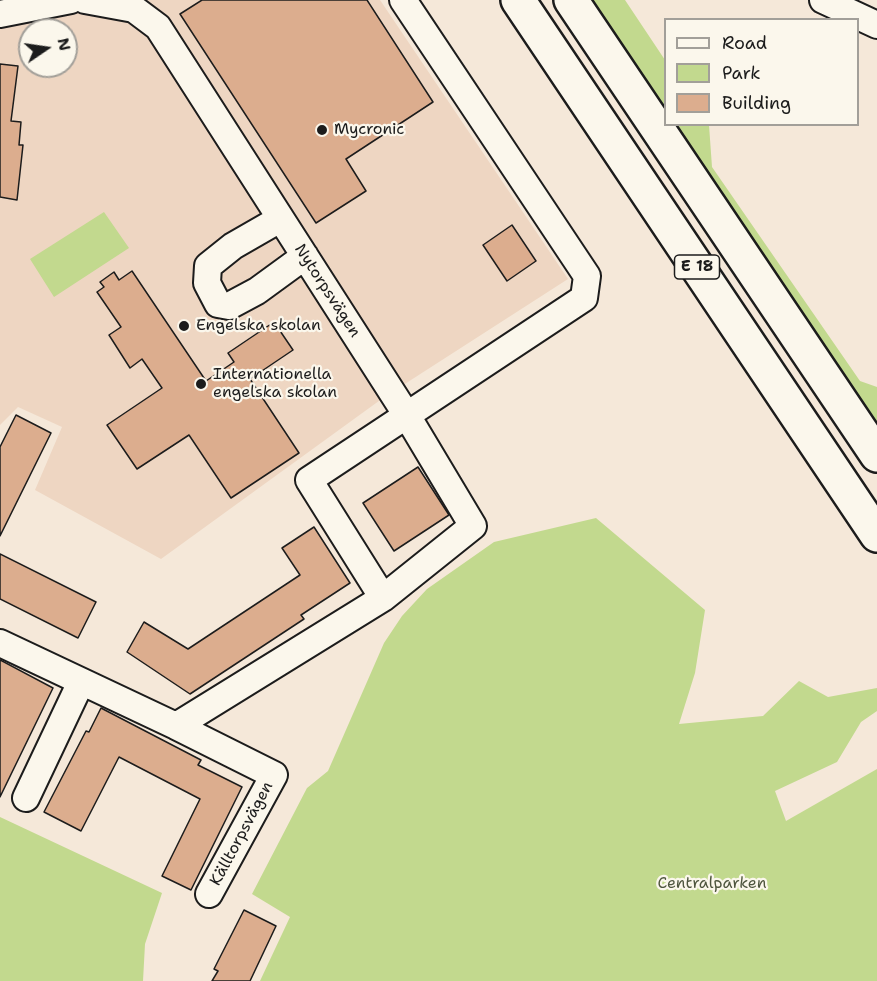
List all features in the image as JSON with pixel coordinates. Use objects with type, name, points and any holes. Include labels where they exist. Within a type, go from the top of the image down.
[{"type":"highway","name":"E 18","points":[[518,0],[877,535]]},
{"type":"highway","name":"E 18","points":[[571,0],[877,455]]},
{"type":"street","points":[[0,14],[71,0]]},
{"type":"street","name":"Nytorpsvägen","points":[[85,0],[134,9],[158,27],[406,414],[473,526],[383,598]]},
{"type":"street","points":[[176,726],[383,598],[309,480],[584,298],[587,276],[404,0]]},
{"type":"street","points":[[823,0],[877,25]]},
{"type":"street","points":[[280,219],[233,246],[208,266],[207,283],[218,303],[228,306],[257,291],[305,256]]},
{"type":"street","name":"Källtorpsvägen","points":[[0,643],[274,775],[209,894]]},
{"type":"street","points":[[26,798],[81,682]]},
{"type":"shaded area","points":[[0,0],[380,0],[568,279],[383,398],[161,559],[35,490],[62,427],[18,407],[0,425]]},
{"type":"green space","points":[[585,0],[625,0],[664,58],[664,118]]},
{"type":"green space","points":[[669,126],[709,126],[712,167],[860,381],[877,387],[877,423],[790,305]]},
{"type":"green space","points":[[104,212],[129,248],[54,297],[30,259]]},
{"type":"green space","name":"Centralparken","points":[[596,518],[705,610],[695,673],[679,724],[763,716],[799,681],[828,697],[877,688],[877,711],[861,722],[837,762],[775,791],[786,821],[877,769],[877,981],[260,981],[290,917],[252,894],[307,788],[328,771],[384,643],[402,616],[427,589],[494,542]]},
{"type":"green space","points":[[0,817],[162,893],[145,944],[143,981],[0,981]]},
{"type":"building","name":"Mycronic","points":[[202,0],[367,0],[433,102],[346,159],[366,191],[316,223],[180,14]]},
{"type":"building","points":[[0,64],[18,66],[11,121],[21,122],[19,145],[23,145],[17,200],[0,197]]},
{"type":"building","points":[[512,225],[536,261],[507,281],[483,245]]},
{"type":"building","name":"Internationella engelska skolan","points":[[132,271],[206,381],[234,362],[228,353],[274,322],[293,350],[250,379],[299,453],[231,498],[189,435],[137,469],[107,425],[162,388],[142,359],[130,368],[109,335],[121,327],[97,292],[104,287],[100,282],[114,272],[119,280]]},
{"type":"building","points":[[16,415],[51,433],[0,536],[0,447]]},
{"type":"building","points":[[418,467],[449,515],[394,551],[363,503]]},
{"type":"building","points":[[314,527],[350,583],[301,615],[304,619],[190,694],[127,652],[144,622],[188,649],[300,575],[282,548]]},
{"type":"building","points":[[0,554],[96,602],[78,638],[0,599]]},
{"type":"building","points":[[0,660],[53,688],[0,797]]},
{"type":"building","points":[[101,708],[201,760],[198,765],[242,787],[191,890],[162,876],[200,799],[119,757],[81,831],[44,812],[86,731],[89,732]]},
{"type":"building","points":[[244,910],[276,926],[250,981],[212,981],[218,971],[214,969]]},
{"type":"place","name":"Mycronic","points":[[322,130]]},
{"type":"place","name":"Engelska skolan","points":[[184,326]]},
{"type":"place","name":"Internationella engelska skolan","points":[[201,384]]}]
